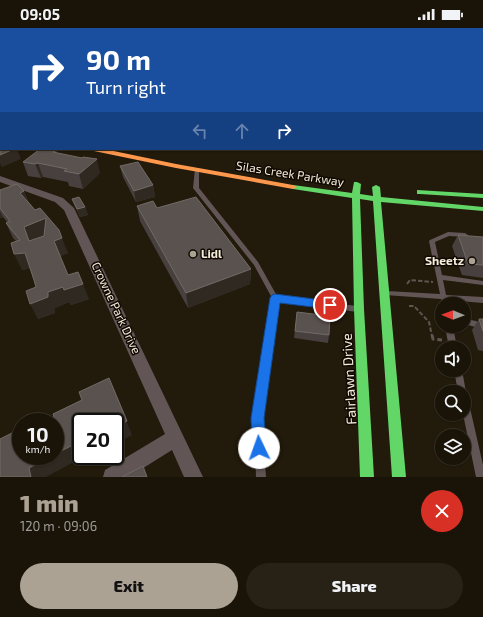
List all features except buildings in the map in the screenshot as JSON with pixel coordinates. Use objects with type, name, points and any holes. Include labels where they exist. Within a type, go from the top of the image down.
[{"type":"main road","name":"Silas Creek Parkway","points":[[99,150],[197,170],[356,197],[483,209]]},
{"type":"main road","name":"Fairlawn Drive","points":[[367,477],[359,309],[356,197],[367,185],[377,200],[399,477]]},
{"type":"main road","points":[[413,191],[483,196]]},
{"type":"street","name":"Crowne Park Drive","points":[[0,179],[60,200],[69,208],[194,477]]},
{"type":"street","points":[[112,477],[176,437]]},
{"type":"lane","points":[[197,170],[196,188],[256,264],[275,298],[258,418],[260,477]]},
{"type":"lane","points":[[444,296],[432,241],[448,234],[469,236]]},
{"type":"lane","points":[[439,277],[483,283]]},
{"type":"lane","points":[[384,292],[483,300]]},
{"type":"lane","points":[[275,298],[359,309]]},
{"type":"lane","points":[[471,321],[483,321]]},
{"type":"lane","points":[[471,322],[483,326]]},
{"type":"lane","points":[[469,421],[481,477]]},
{"type":"path","points":[[406,284],[410,280],[434,282]]},
{"type":"path","points":[[409,306],[414,306],[429,322],[433,338],[442,340]]},
{"type":"traffic: fast","points":[[357,184],[356,197],[359,309],[367,477]]},
{"type":"traffic: fast","points":[[293,187],[398,202],[483,209]]},
{"type":"traffic: fast","points":[[376,187],[399,477]]},
{"type":"traffic: fast","points":[[420,192],[483,196]]},
{"type":"traffic: slow","points":[[99,150],[176,166],[293,187]]},
{"type":"place","name":"Lidl","points":[[193,254]]},
{"type":"place","name":"Sheetz","points":[[472,261]]},
{"type":"route","points":[[259,448],[258,418],[275,298],[330,305]]}]
